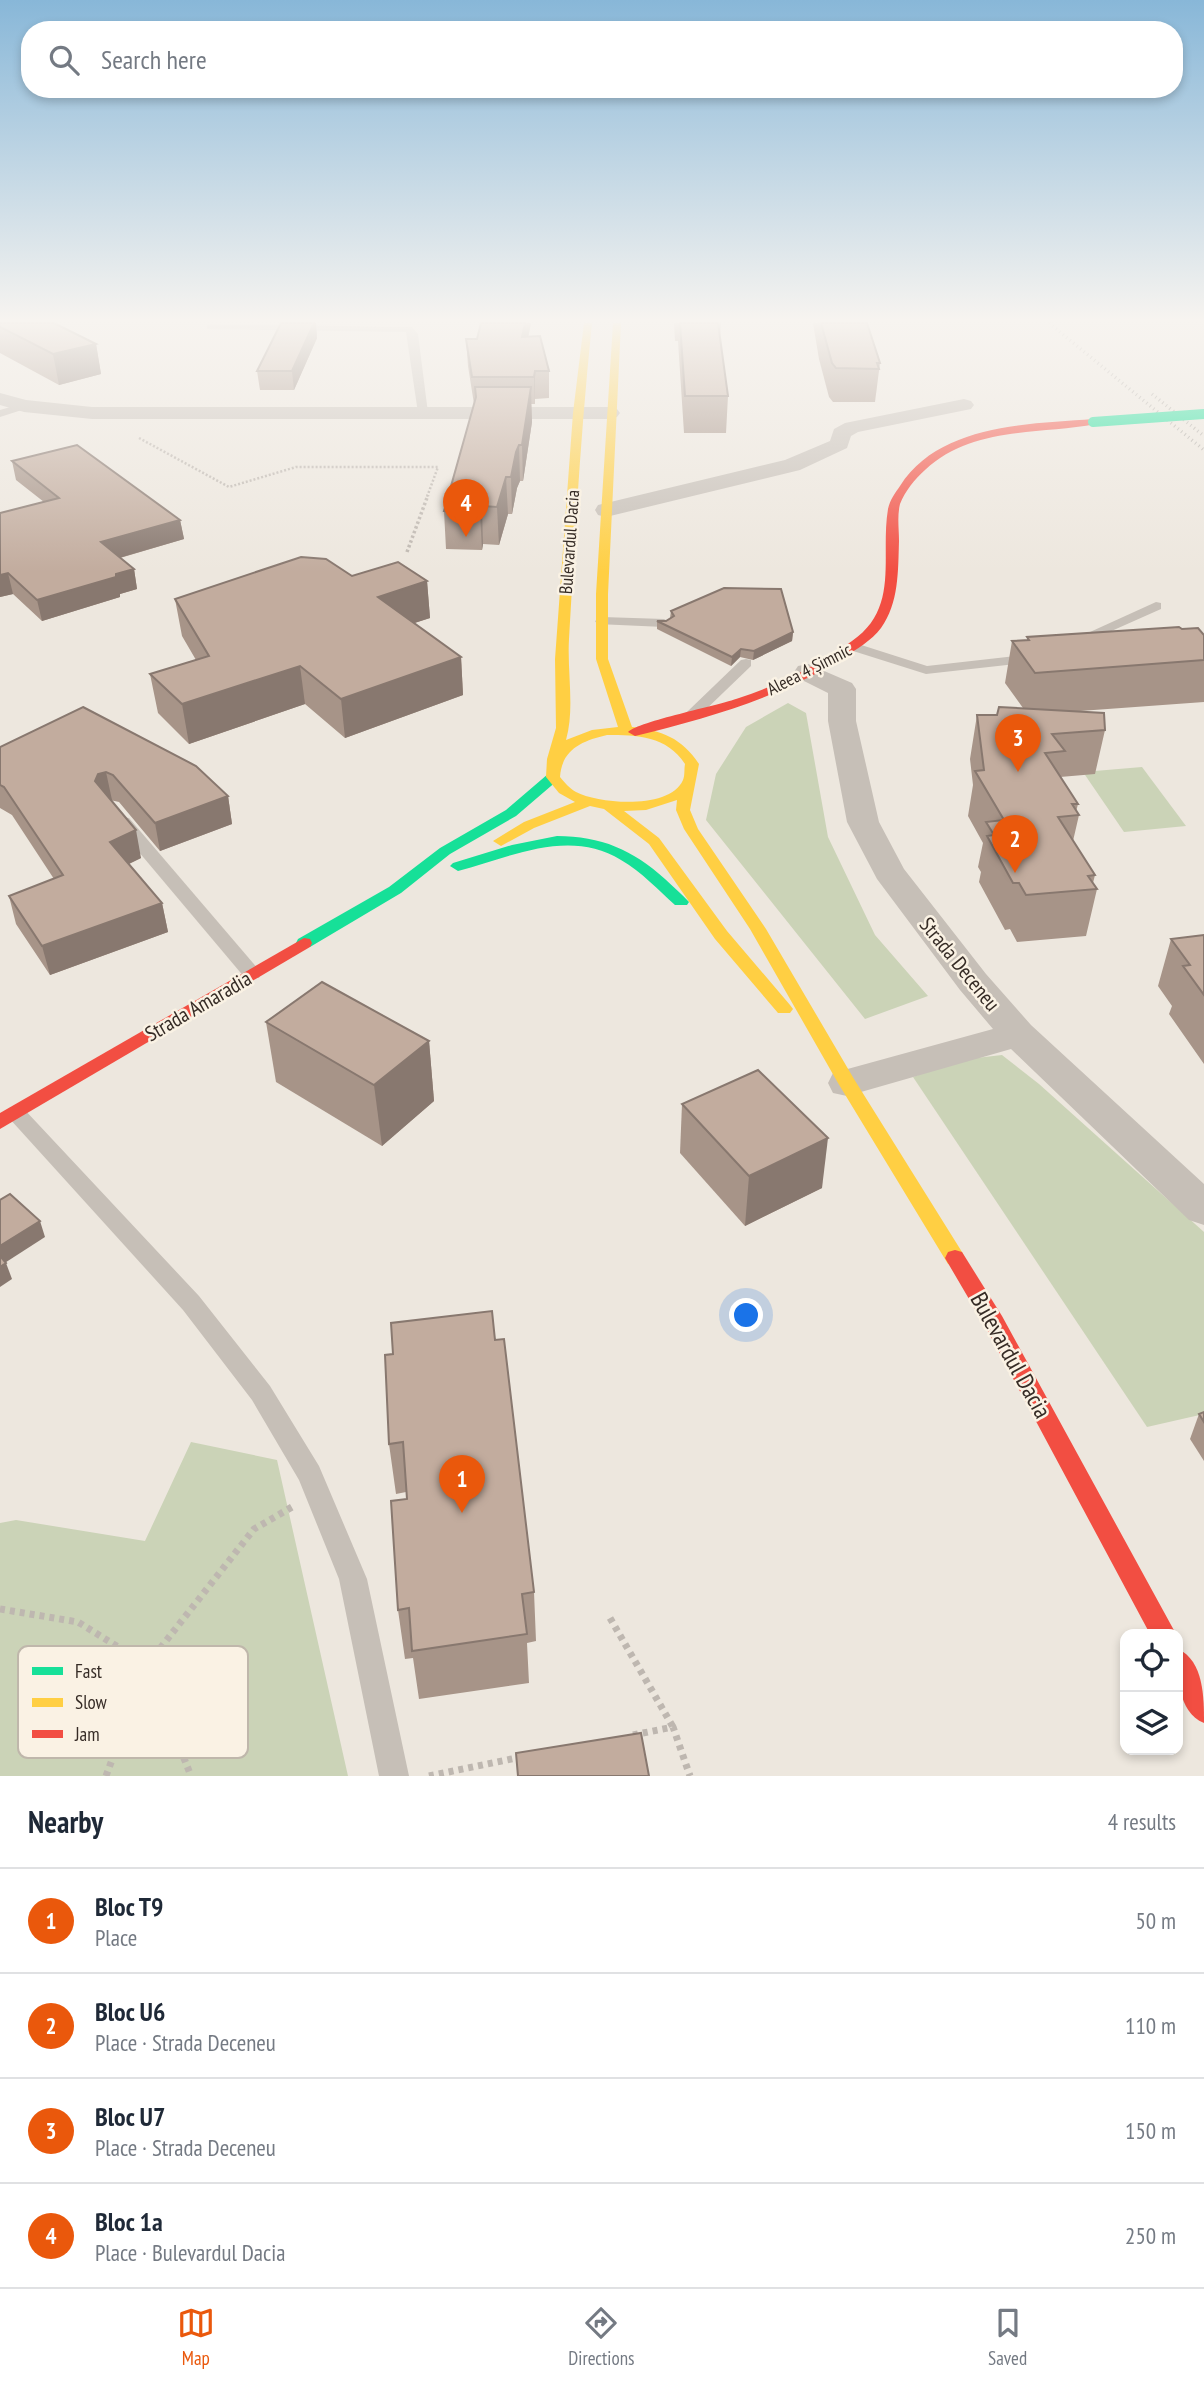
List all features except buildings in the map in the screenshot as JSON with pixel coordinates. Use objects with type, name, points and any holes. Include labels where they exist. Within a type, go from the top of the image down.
[{"type":"main road","name":"Bulevardul Dacia","points":[[579,406],[561,659],[563,728],[551,768],[553,777],[572,796],[610,807],[655,803],[673,796],[686,786]]},
{"type":"main road","name":"Bulevardul Dacia","points":[[611,406],[602,621],[603,659],[631,731]]},
{"type":"main road","name":"Aleea 4 Șimnic","points":[[631,731],[735,705],[855,648],[877,625],[889,594],[895,503],[917,469],[939,453],[972,439],[1017,429],[1204,414]]},
{"type":"main road","name":"Aleea 4 Șimnic","points":[[720,725],[735,705]]},
{"type":"main road","points":[[554,759],[561,749],[573,741],[598,733],[631,731],[653,735],[676,745],[690,759],[693,770]]},
{"type":"main road","points":[[693,770],[706,747]]},
{"type":"main road","name":"Bulevardul Dacia","points":[[693,770],[686,786],[683,810],[691,829],[758,929],[847,1083],[995,1322],[1160,1629]]},
{"type":"main road","name":"Strada Amaradia","points":[[8,1117],[395,890],[445,851],[511,813],[553,777]]},
{"type":"main road","name":"Strada Amaradia","points":[[395,890],[458,866],[528,825],[588,802]]},
{"type":"main road","name":"Bulevardul Dacia","points":[[610,807],[654,841],[722,935],[847,1083]]},
{"type":"main road","points":[[458,866],[549,840],[584,840],[619,852],[722,935]]},
{"type":"main road","points":[[1183,1671],[1204,1710]]},
{"type":"street","points":[[23,406],[92,413],[610,413]]},
{"type":"street","points":[[606,510],[792,465],[840,444],[841,433],[852,427],[960,406]]},
{"type":"street","name":"Strada Deceneu","points":[[808,671],[842,689],[842,720],[863,822],[889,872],[973,982],[1018,1034],[1204,1209]]},
{"type":"street","points":[[847,1083],[1018,1034]]},
{"type":"lane","points":[[0,414],[23,406]]},
{"type":"lane","points":[[422,406],[423,413]]},
{"type":"lane","points":[[1067,645],[1156,606]]},
{"type":"lane","points":[[602,621],[664,622]]},
{"type":"lane","points":[[855,648],[926,670],[1042,657]]},
{"type":"lane","points":[[693,714],[746,663]]},
{"type":"lane","points":[[111,807],[252,974]]},
{"type":"lane","points":[[8,1117],[191,1304],[261,1394],[317,1491],[353,1578],[394,1776]]},
{"type":"path","points":[[92,413],[229,487],[296,467],[438,467],[407,552]]},
{"type":"path","points":[[162,1646],[254,1529],[317,1491]]},
{"type":"path","points":[[0,1609],[78,1622],[117,1646]]},
{"type":"path","points":[[610,1618],[673,1727],[690,1776]]},
{"type":"path","points":[[619,1738],[673,1727]]},
{"type":"path","points":[[429,1776],[524,1757]]},
{"type":"path","points":[[106,1776],[113,1758]]},
{"type":"path","points":[[184,1758],[191,1776]]},
{"type":"green space","points":[[788,703],[806,713],[828,837],[875,935],[928,996],[865,1019],[706,820],[716,774],[746,727]]},
{"type":"green space","points":[[1142,767],[1186,826],[1124,832],[1083,772]]},
{"type":"green space","points":[[1002,1055],[1039,1084],[1204,1232],[1204,1414],[1147,1427],[913,1077],[959,1060]]},
{"type":"green space","points":[[191,1442],[277,1460],[348,1776],[0,1776],[0,1523],[16,1520],[145,1541]]},
{"type":"railway","points":[[1150,406],[1204,450]]},
{"type":"railway","points":[[1167,406],[1204,436]]},
{"type":"traffic: fast","points":[[1093,422],[1204,414]]},
{"type":"traffic: fast","points":[[304,943],[395,890],[445,851],[511,813],[553,777]]},
{"type":"traffic: fast","points":[[458,866],[537,844],[557,841],[597,844],[634,861],[681,902]]},
{"type":"traffic: slow","points":[[554,759],[563,728],[561,659],[579,406]]},
{"type":"traffic: slow","points":[[612,406],[602,594],[602,659],[626,731]]},
{"type":"traffic: slow","points":[[607,731],[632,731],[667,739],[685,753],[692,764],[690,781],[680,793],[665,801],[646,805],[605,805],[570,794],[553,777],[557,757],[569,744],[607,731]]},
{"type":"traffic: slow","points":[[686,786],[683,810],[691,829],[758,929],[847,1083],[955,1258]]},
{"type":"traffic: slow","points":[[501,841],[529,825],[588,802]]},
{"type":"traffic: slow","points":[[610,807],[654,841],[721,935],[784,1009]]},
{"type":"traffic: jam","points":[[635,732],[732,705],[772,690],[822,665],[867,636],[882,617],[889,597],[894,506],[911,477],[931,459],[981,436],[1010,430],[1093,422]]},
{"type":"traffic: jam","points":[[0,1122],[304,943]]},
{"type":"traffic: jam","points":[[955,1258],[994,1322],[1160,1629]]},
{"type":"traffic: jam","points":[[1183,1671],[1204,1710]]},
{"type":"place","name":"Bloc 1a","points":[[466,537]]},
{"type":"place","name":"Bloc U7","points":[[1018,772]]},
{"type":"place","name":"Bloc U6","points":[[1015,873]]},
{"type":"place","name":"Bloc T9","points":[[462,1513]]}]
